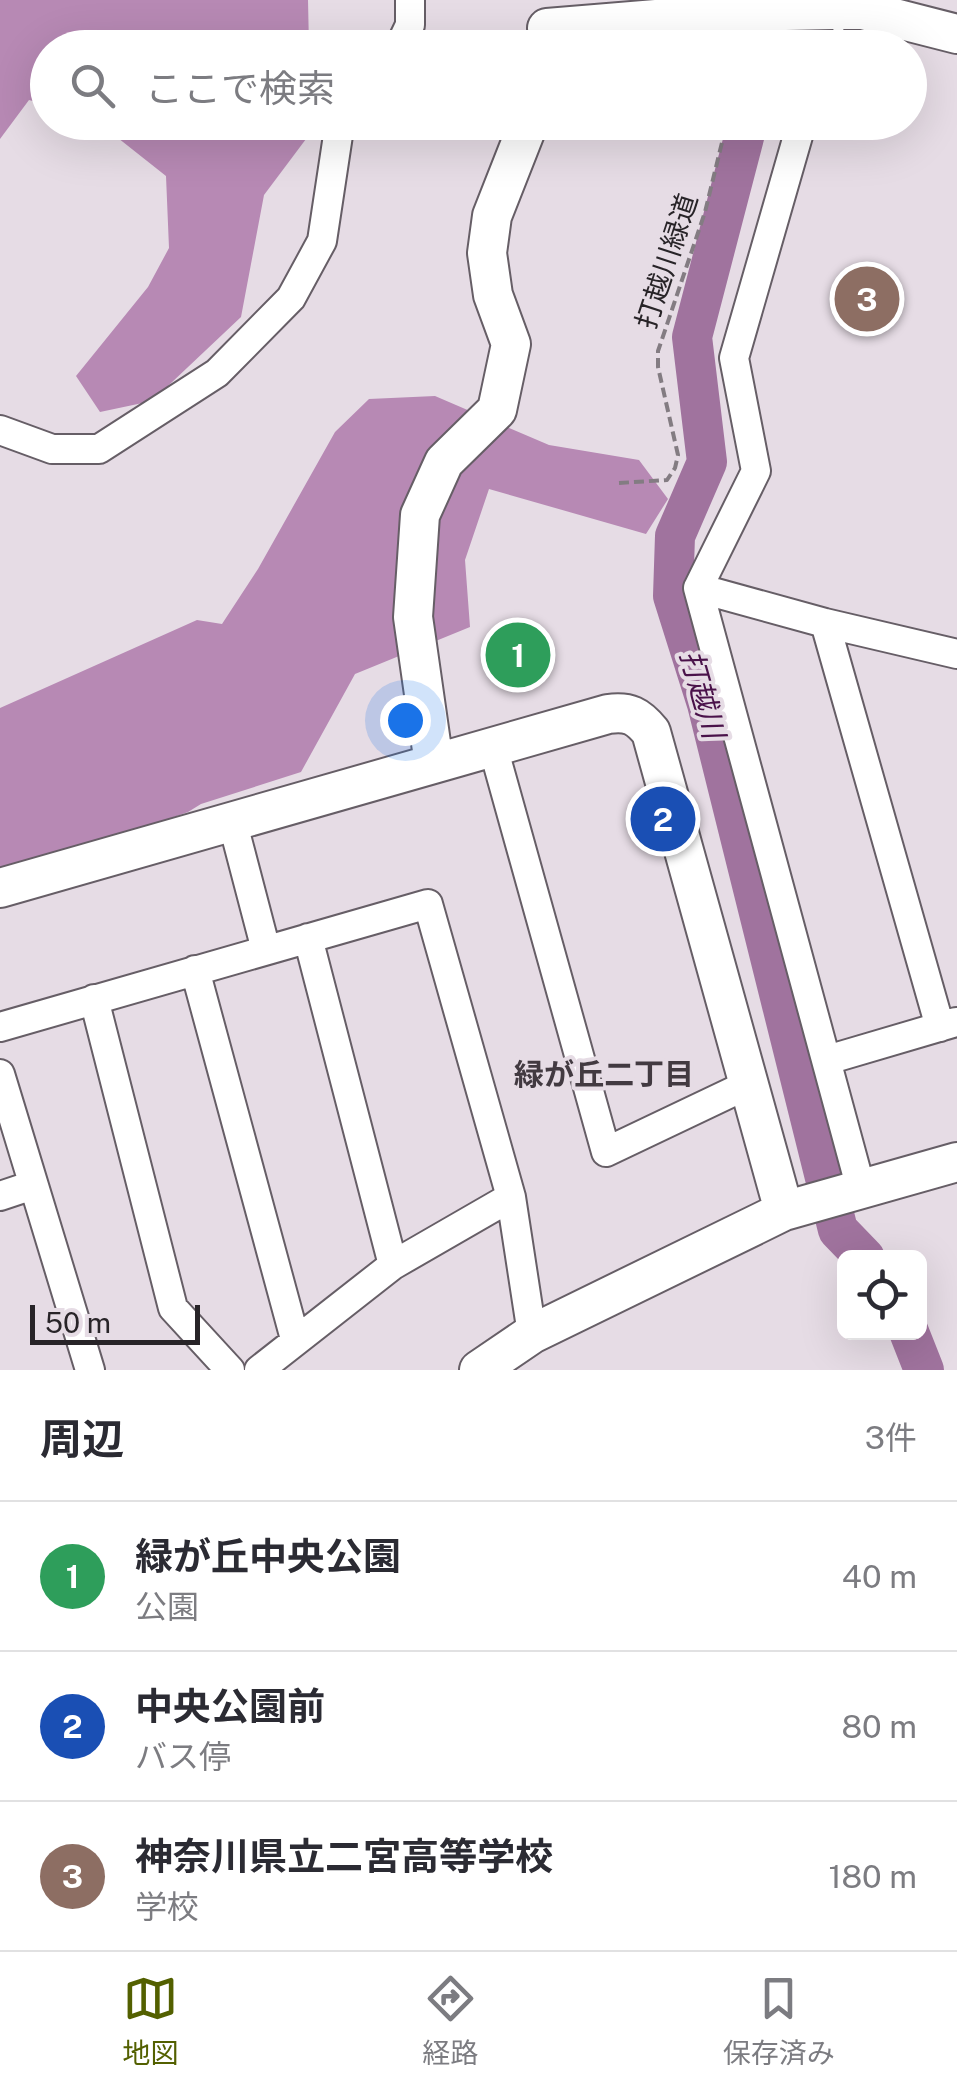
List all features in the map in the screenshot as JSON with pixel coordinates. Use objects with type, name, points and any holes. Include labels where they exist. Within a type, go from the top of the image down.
[{"type":"street","points":[[407,30],[410,0]]},
{"type":"street","points":[[829,30],[834,10]]},
{"type":"street","points":[[547,25],[740,12],[863,10],[957,34]]},
{"type":"street","points":[[0,430],[52,449],[98,449],[217,373],[291,298],[322,241],[337,140]]},
{"type":"street","points":[[434,764],[414,618],[420,515],[444,462],[497,410],[512,344],[493,295],[487,253],[492,216],[522,140]]},
{"type":"street","points":[[797,140],[734,358],[756,471],[698,588],[827,1060],[854,1191]]},
{"type":"street","points":[[698,588],[955,659]]},
{"type":"street","points":[[825,623],[949,1024],[827,1060]]},
{"type":"street","points":[[0,888],[624,712],[639,718],[651,732],[791,1209]]},
{"type":"street","points":[[493,747],[606,1152],[751,1083]]},
{"type":"street","points":[[234,824],[266,950]]},
{"type":"street","points":[[0,1027],[428,904],[511,1197],[532,1334]]},
{"type":"street","points":[[308,938],[393,1266]]},
{"type":"street","points":[[196,970],[295,1339]]},
{"type":"street","points":[[94,999],[173,1308],[230,1370]]},
{"type":"street","points":[[0,1074],[90,1370]]},
{"type":"street","points":[[479,1370],[532,1334],[791,1209],[957,1162]]},
{"type":"street","points":[[0,1196],[33,1185]]},
{"type":"street","points":[[259,1370],[393,1266],[511,1197]]},
{"type":"path","name":"打越川緑道","points":[[619,483],[667,480],[675,468],[678,455],[658,367],[658,351],[705,212],[723,140]]},
{"type":"shaded area","points":[[0,0],[308,0],[309,30],[30,30],[30,100],[0,139]]},
{"type":"shaded area","points":[[120,140],[305,140],[264,195],[241,317],[152,401],[100,412],[76,376],[148,287],[169,248],[166,176]]},
{"type":"shaded area","points":[[435,396],[549,445],[639,460],[668,499],[646,534],[489,489],[465,560],[470,627],[355,674],[301,772],[201,804],[0,879],[0,708],[197,620],[222,624],[258,569],[335,432],[369,399]]},
{"type":"waterway","name":"打越川","points":[[767,30],[773,0]]},
{"type":"waterway","name":"打越川","points":[[743,140],[692,337],[707,462],[675,536],[673,596],[707,704],[838,1230],[857,1250]]},
{"type":"waterway","name":"打越川","points":[[912,1340],[924,1370]]},
{"type":"place","name":"神奈川県立二宮高等学校","points":[[867,299]]},
{"type":"place","name":"緑が丘中央公園","points":[[518,655]]},
{"type":"place","name":"中央公園前","points":[[663,819]]},
{"type":"district","name":"緑が丘二丁目","points":[[604,1074]]}]
